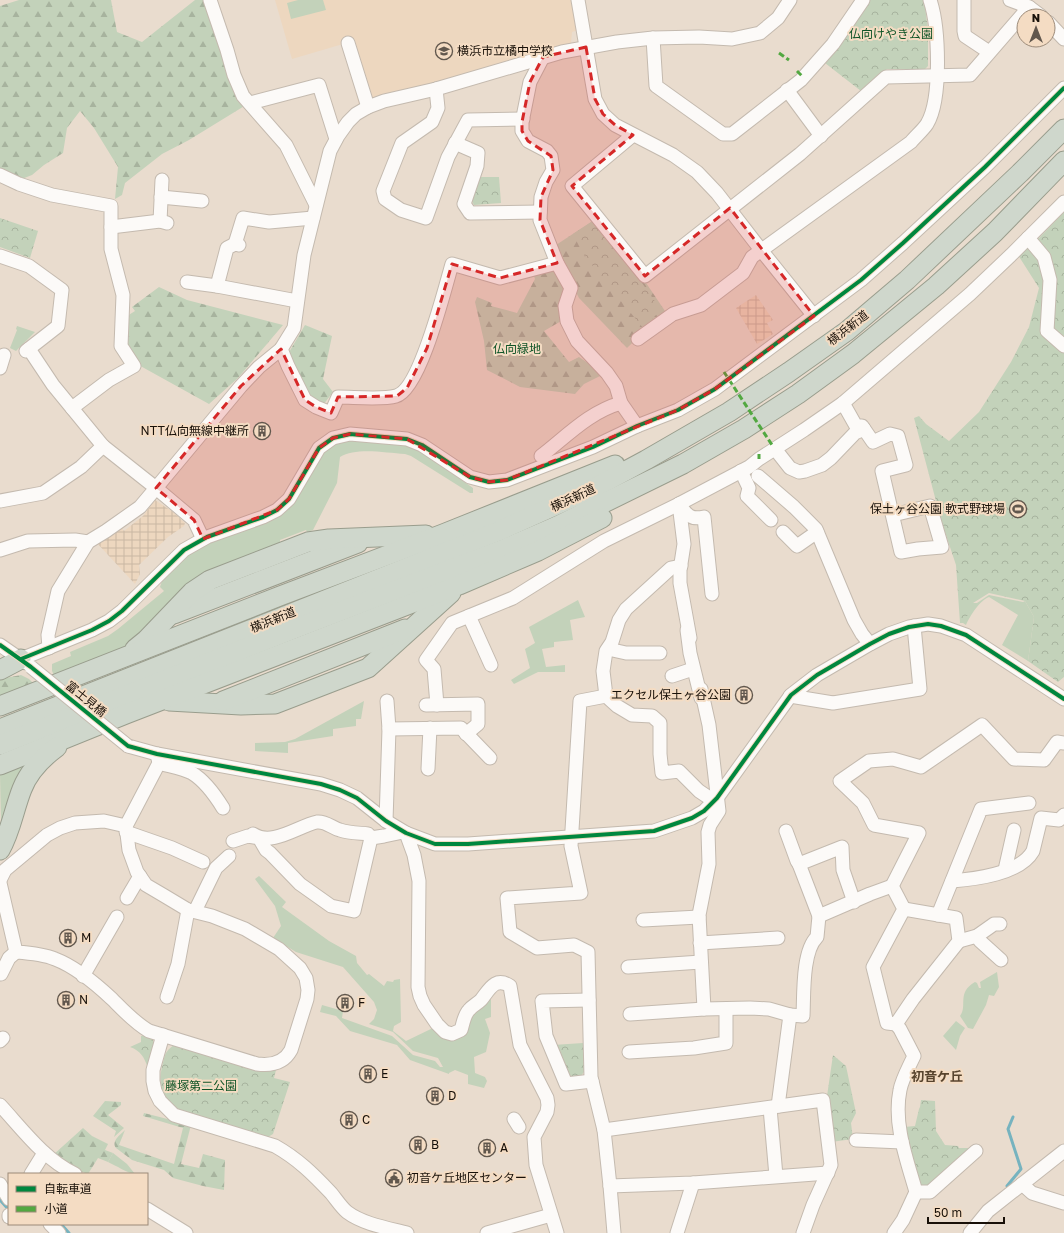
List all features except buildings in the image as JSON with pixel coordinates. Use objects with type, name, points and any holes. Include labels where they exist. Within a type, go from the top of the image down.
[{"type":"highway","name":"横浜新道","points":[[0,729],[499,531],[594,488],[689,435],[729,412],[847,331],[908,280],[1020,174],[1064,129]]},
{"type":"highway","name":"横浜新道","points":[[0,745],[294,629],[506,548],[564,522],[683,464],[744,429],[798,394],[853,354],[936,286],[995,232],[1064,162]]},
{"type":"highway","points":[[0,765],[459,585],[538,551],[672,480],[744,429]]},
{"type":"highway","points":[[2,705],[443,534],[689,435]]},
{"type":"highway","points":[[125,658],[150,636],[192,592],[210,580],[266,558],[308,542],[329,539],[443,534]]},
{"type":"highway","points":[[150,636],[406,536]]},
{"type":"highway","points":[[169,616],[372,538]]},
{"type":"highway","points":[[163,700],[241,705],[276,704],[368,668],[459,585]]},
{"type":"highway","points":[[186,702],[437,606]]},
{"type":"highway","points":[[214,704],[415,625]]},
{"type":"highway","points":[[0,664],[26,663]]},
{"type":"highway","points":[[0,670],[26,663]]},
{"type":"highway","points":[[0,850],[10,829],[22,789],[30,774],[50,752],[81,732]]},
{"type":"street","points":[[210,0],[234,75],[244,96],[286,145],[315,212]]},
{"type":"street","points":[[578,0],[595,99],[603,114],[615,125],[673,155],[697,172],[730,208],[761,250],[814,316]]},
{"type":"street","points":[[49,648],[48,635],[58,591],[88,542],[140,508],[241,386],[281,349],[294,328],[304,255],[330,151],[336,139],[348,122],[356,114],[368,107],[384,102],[436,89],[543,57],[586,47],[653,38],[700,37],[732,39],[760,33],[778,18],[790,0]]},
{"type":"street","points":[[653,38],[656,86],[723,134],[732,134],[800,80],[833,44],[863,0]]},
{"type":"street","points":[[638,339],[673,314],[701,305],[743,272],[752,257],[911,142],[927,124],[934,106],[937,90],[936,32],[934,10],[930,0]]},
{"type":"street","points":[[964,0],[965,36],[989,52]]},
{"type":"street","points":[[633,135],[572,186],[645,276],[821,136],[886,77],[970,75],[1030,6],[1010,0]]},
{"type":"street","points":[[1056,30],[1064,39]]},
{"type":"street","points":[[348,43],[368,107]]},
{"type":"street","points":[[543,57],[530,82],[522,131],[528,141],[547,151],[551,156],[553,164],[554,170],[546,182],[541,197],[540,220],[557,263],[571,288],[565,306],[567,321],[577,341],[607,373],[616,386],[621,403],[637,426]]},
{"type":"street","points":[[250,104],[319,85],[336,139]]},
{"type":"street","points":[[537,462],[592,447],[637,426],[678,410],[715,389],[861,280],[943,207],[1064,88]]},
{"type":"street","points":[[436,89],[438,108],[432,122],[402,144],[383,191],[385,200],[401,210],[426,218],[448,157],[468,120],[523,118]]},
{"type":"street","points":[[787,90],[821,136]]},
{"type":"street","points":[[456,144],[478,153],[477,166],[464,204],[470,213],[540,212]]},
{"type":"street","points":[[0,175],[19,184],[52,195],[111,206],[111,249],[123,295],[121,346],[134,366],[109,380],[72,408]]},
{"type":"street","points":[[111,227],[164,222],[161,197],[162,180]]},
{"type":"street","points":[[161,197],[202,201]]},
{"type":"street","points":[[466,734],[478,724],[478,704],[432,705],[434,669],[426,660],[452,623],[513,598],[604,541],[750,471],[759,459],[843,403],[970,294],[1011,256],[1064,202]]},
{"type":"street","points":[[216,286],[227,248],[237,244],[243,218],[269,222],[315,212]]},
{"type":"street","points":[[1028,238],[1044,257],[1050,280],[1047,331],[1064,346]]},
{"type":"street","points":[[0,256],[29,266],[62,290],[58,326],[28,350],[53,385],[103,446],[194,520],[203,539]]},
{"type":"street","points":[[281,349],[305,400],[316,407],[331,413],[338,397],[397,396],[407,388],[427,348],[452,264],[500,278],[557,263]]},
{"type":"street","points":[[187,282],[297,301]]},
{"type":"street","points":[[0,368],[4,355]]},
{"type":"street","points":[[26,663],[49,648],[92,630],[109,621],[122,611],[184,550],[203,539],[263,517],[277,510],[289,498],[319,448],[333,438],[350,434],[407,439],[422,445],[470,477],[489,482],[507,480],[537,462],[588,417],[621,403]]},
{"type":"street","points":[[843,403],[856,426],[862,426],[873,442],[890,434],[898,436],[906,465],[882,471],[893,515]]},
{"type":"street","points":[[775,449],[790,468],[799,472],[805,471],[822,465],[831,458],[855,433],[864,428]]},
{"type":"street","points":[[0,502],[43,493],[81,467],[103,446]]},
{"type":"street","points":[[750,471],[747,496],[771,520]]},
{"type":"street","points":[[750,471],[794,507],[817,532],[854,620],[870,644]]},
{"type":"street","points":[[679,504],[684,544],[680,583],[684,608],[686,609],[692,653]]},
{"type":"street","points":[[679,504],[689,516],[696,519],[704,517],[712,594]]},
{"type":"street","points":[[783,532],[797,546],[817,532]]},
{"type":"street","points":[[0,550],[28,541],[75,540],[88,542]]},
{"type":"street","points":[[681,566],[671,568],[626,609],[619,620],[612,642],[606,651],[603,671],[606,696],[617,706],[632,715],[652,716],[660,722],[660,754],[662,773],[679,771],[699,791],[715,800]]},
{"type":"street","points":[[469,616],[491,665]]},
{"type":"street","points":[[158,759],[321,784],[340,790],[357,798],[386,821],[405,832],[435,844],[468,844],[654,831],[692,818],[704,811],[715,800],[790,696],[817,676],[870,644],[889,634],[914,626],[928,624],[941,626],[966,635],[1064,699]]},
{"type":"street","points":[[790,696],[832,703],[920,689],[914,626]]},
{"type":"street","points":[[686,630],[693,669],[705,718],[715,800],[719,811],[710,825],[708,832],[709,864],[699,917],[704,1010]]},
{"type":"street","name":"富士見橋","points":[[0,645],[26,663],[128,746],[158,759]]},
{"type":"street","points":[[608,649],[626,653],[660,653]]},
{"type":"street","points":[[672,676],[693,669]]},
{"type":"street","points":[[701,689],[709,725],[715,800]]},
{"type":"street","points":[[606,696],[580,701],[571,846],[580,893],[507,898],[510,932],[537,948],[574,945],[588,952],[592,1081],[604,1130],[614,1233]]},
{"type":"street","points":[[386,821],[389,729],[387,701]]},
{"type":"street","points":[[819,916],[892,886],[919,833],[874,825],[863,803],[838,779],[869,760],[893,759],[921,767],[982,725],[1014,759],[1044,760],[1057,742],[1064,743]]},
{"type":"street","points":[[428,769],[430,728]]},
{"type":"street","points":[[389,729],[461,728],[490,758]]},
{"type":"street","points":[[158,759],[191,773],[216,797],[223,808]]},
{"type":"street","points":[[2,968],[9,958],[16,952],[55,958],[71,967],[99,987],[139,1025],[149,1031],[213,1049],[257,1064],[268,1065],[278,1063],[288,1056],[307,999],[308,990],[306,978],[300,968],[279,949],[245,929],[212,916],[192,911],[146,886],[140,876],[129,850],[126,829],[158,759]]},
{"type":"street","points":[[938,915],[981,809],[1029,803]]},
{"type":"street","points":[[952,881],[990,876],[1015,866],[1031,856],[1041,818],[1059,820],[1064,815]]},
{"type":"street","points":[[16,952],[5,930],[0,881],[5,870],[48,835],[60,828],[75,823],[104,821],[203,862]]},
{"type":"street","points":[[233,841],[248,836],[271,838],[319,822],[340,830],[368,834],[371,838]]},
{"type":"street","points":[[1005,870],[1014,830]]},
{"type":"street","points":[[630,1014],[750,1008],[803,1016],[807,955],[811,942],[817,937],[819,916],[799,864],[796,861],[786,831]]},
{"type":"street","points":[[371,838],[405,832]]},
{"type":"street","points":[[405,832],[414,855],[419,881],[418,987],[420,996],[437,1024],[445,1032],[452,1034],[461,1030],[468,1011],[480,1001],[489,988],[501,982],[510,986],[520,1045],[547,1098],[547,1112],[534,1137],[536,1165],[556,1233]]},
{"type":"street","points":[[255,836],[266,850],[300,884],[331,906],[354,912],[371,838]]},
{"type":"street","points":[[799,864],[842,846],[843,870],[854,902]]},
{"type":"street","points":[[167,998],[192,911],[216,868],[229,856]]},
{"type":"street","points":[[127,898],[140,876]]},
{"type":"street","points":[[892,886],[904,909]]},
{"type":"street","points":[[904,909],[956,918],[959,942]]},
{"type":"street","points":[[896,1024],[887,1024],[873,967],[904,909]]},
{"type":"street","points":[[83,976],[117,917]]},
{"type":"street","points":[[643,920],[699,917]]},
{"type":"street","points":[[896,1024],[913,999],[959,942],[977,936],[994,924],[1000,924]]},
{"type":"street","points":[[977,936],[980,942],[1001,960]]},
{"type":"street","points":[[700,943],[778,938]]},
{"type":"street","points":[[628,967],[701,962]]},
{"type":"street","points":[[589,1000],[542,1001],[546,1036],[566,1084],[592,1081]]},
{"type":"street","points":[[629,1052],[694,1048],[726,1043],[726,1009]]},
{"type":"street","points":[[776,1176],[774,1107],[790,1015]]},
{"type":"street","points":[[894,1233],[903,1220],[916,1192],[902,1142],[898,1115],[900,1089],[916,1054],[896,1024]]},
{"type":"street","points":[[163,1035],[153,1070],[153,1081],[155,1091],[160,1101],[174,1115],[274,1146],[300,1162],[346,1212],[372,1224],[407,1233]]},
{"type":"street","points":[[604,1130],[823,1100],[831,1166],[812,1205],[803,1233]]},
{"type":"street","points":[[0,1104],[44,1152],[62,1168],[73,1173]]},
{"type":"street","points":[[856,1140],[902,1142]]},
{"type":"street","points":[[916,1192],[930,1192],[976,1151]]},
{"type":"street","points":[[970,1233],[988,1211],[1064,1151]]},
{"type":"street","points":[[33,1173],[44,1152]]},
{"type":"street","points":[[610,1186],[828,1173]]},
{"type":"street","points":[[677,1233],[693,1182]]},
{"type":"street","points":[[0,1184],[8,1197]]},
{"type":"street","points":[[1022,1184],[1032,1193],[1064,1203]]},
{"type":"street","points":[[148,1209],[186,1233]]},
{"type":"street","points":[[487,1233],[551,1215]]},
{"type":"street","points":[[51,1225],[59,1233]]},
{"type":"highlighted area","points":[[586,47],[595,99],[603,114],[615,125],[633,135],[572,186],[645,276],[730,208],[814,316],[715,389],[678,410],[507,480],[489,482],[470,477],[407,439],[350,434],[333,438],[319,448],[289,499],[277,510],[203,539],[194,520],[156,488],[241,386],[281,349],[305,400],[316,407],[331,413],[338,397],[397,396],[407,388],[427,348],[452,264],[500,278],[557,263],[540,220],[541,197],[553,170],[551,156],[528,141],[522,131],[522,122],[530,82],[543,57]]},
{"type":"shaded area","name":"横浜市立橘中学校","points":[[275,0],[571,0],[578,30],[572,32],[571,43],[359,105],[343,44],[292,59]]},
{"type":"shaded area","points":[[756,295],[773,320],[767,323],[773,334],[757,344],[736,308]]},
{"type":"shaded area","points":[[155,500],[173,512],[185,523],[184,526],[168,537],[139,565],[140,574],[135,584],[95,541],[119,525],[124,531],[143,516]]},
{"type":"green space","points":[[19,0],[111,0],[117,32],[142,42],[195,0],[205,0],[226,71],[246,105],[189,140],[162,154],[125,183],[122,195],[115,199],[118,167],[94,128],[80,111],[67,128],[63,153],[44,165],[32,175],[14,182],[0,173],[0,6]]},
{"type":"green space","points":[[298,0],[323,0],[326,10],[291,19],[287,3]]},
{"type":"green space","name":"仏向けやき公園","points":[[868,0],[924,0],[928,29],[928,66],[925,69],[887,69],[861,91],[825,63]]},
{"type":"green space","points":[[480,177],[499,177],[501,203],[474,205],[472,201]]},
{"type":"green space","points":[[1064,212],[1064,677],[1058,682],[1028,661],[1034,617],[1025,601],[989,593],[973,603],[968,616],[963,616],[963,623],[960,623],[956,565],[941,520],[914,418],[919,416],[926,424],[949,441],[979,412],[1011,362],[1029,327],[1039,288],[1018,255],[1022,249],[1039,238]]},
{"type":"green space","points":[[0,218],[38,231],[30,258],[0,247]]},
{"type":"green space","points":[[594,220],[640,274],[665,311],[627,348],[579,298],[553,247]]},
{"type":"green space","points":[[593,221],[621,253],[661,310],[643,328],[583,254],[573,234]]},
{"type":"green space","name":"仏向緑地","points":[[554,266],[564,281],[563,320],[544,331],[569,362],[579,357],[604,374],[584,384],[575,394],[520,387],[487,370],[484,341],[475,302],[477,297],[492,303],[491,306],[517,313],[535,279],[533,273]]},
{"type":"green space","points":[[159,287],[187,300],[283,325],[238,378],[209,404],[135,363],[123,345],[124,318],[135,311],[132,307]]},
{"type":"green space","points":[[305,325],[332,336],[323,379],[333,392],[323,405],[304,390],[288,354]]},
{"type":"green space","points":[[17,326],[35,332],[16,351],[10,348],[17,330]]},
{"type":"green space","points":[[349,440],[400,443],[419,450],[473,488],[473,493],[470,493],[411,456],[405,454],[363,451],[354,452],[340,457],[337,483],[313,530],[307,532],[306,530],[280,540],[280,544],[131,645],[54,675],[52,671],[52,664],[71,656],[70,652],[108,636],[164,591],[160,587],[162,581],[177,563],[193,551],[211,542],[263,522],[323,452],[336,443]]},
{"type":"green space","points":[[989,595],[1023,602],[1025,601],[1034,617],[1028,661],[1002,645],[1018,615],[989,597],[982,601],[966,625],[963,623],[963,616],[968,615],[972,603],[977,603]]},
{"type":"green space","points":[[578,600],[585,617],[570,620],[573,640],[554,642],[554,647],[542,649],[546,667],[565,665],[565,672],[538,672],[514,684],[511,680],[530,668],[525,649],[535,643],[529,627]]},
{"type":"green space","points":[[21,675],[29,679],[35,685],[0,699],[0,679]]},
{"type":"green space","points":[[364,701],[361,719],[356,719],[356,726],[333,729],[333,736],[288,743],[288,753],[255,751],[255,743],[285,742],[295,739]]},
{"type":"green space","points":[[23,765],[26,766],[1,826],[0,774]]},
{"type":"green space","points":[[259,876],[286,902],[282,907],[329,941],[356,956],[357,963],[367,975],[369,974],[384,986],[387,981],[393,982],[394,980],[400,979],[401,1022],[394,1026],[393,1031],[406,1041],[435,1027],[448,1036],[491,999],[491,1017],[485,1019],[490,1033],[486,1052],[474,1057],[475,1073],[485,1077],[487,1081],[484,1088],[468,1084],[468,1075],[455,1070],[449,1074],[410,1060],[397,1045],[350,1031],[336,1016],[320,1012],[322,1005],[343,1011],[342,1018],[392,1036],[413,1055],[435,1061],[440,1067],[443,1067],[438,1058],[413,1051],[393,1032],[369,1024],[374,1019],[377,1010],[374,1002],[343,967],[296,952],[273,938],[281,926],[275,906],[255,879]]},
{"type":"green space","points":[[997,972],[999,987],[994,996],[989,995],[986,1005],[973,1029],[968,1028],[960,1016],[966,991],[969,986],[975,982],[979,988],[981,988],[980,982]]},
{"type":"green space","points":[[956,1021],[965,1028],[960,1036],[956,1050],[943,1036]]},
{"type":"green space","points":[[147,1035],[152,1037],[154,1043],[148,1068],[142,1055],[137,1050],[130,1047],[141,1042],[141,1036]]},
{"type":"green space","points":[[583,1043],[586,1069],[581,1076],[572,1077],[568,1074],[553,1045]]},
{"type":"green space","name":"藤塚第二公園","points":[[174,1045],[253,1069],[266,1071],[276,1070],[274,1078],[290,1082],[273,1134],[268,1137],[185,1113],[171,1104],[163,1093],[160,1080],[165,1054]]},
{"type":"green space","points":[[833,1055],[846,1066],[856,1113],[851,1123],[853,1139],[831,1142],[827,1096]]},
{"type":"green space","points":[[921,1100],[935,1101],[936,1131],[945,1145],[958,1146],[959,1148],[969,1148],[931,1188],[921,1188],[916,1168],[913,1169],[904,1127],[915,1126]]},
{"type":"green space","points":[[105,1101],[121,1102],[121,1105],[108,1115],[124,1128],[114,1137],[116,1131],[93,1116]]},
{"type":"green space","points":[[144,1113],[191,1125],[181,1164],[199,1168],[203,1154],[225,1160],[224,1190],[173,1178],[164,1170],[132,1160],[116,1148],[115,1141],[125,1130],[119,1145],[174,1164],[183,1128],[143,1116]]},
{"type":"green space","points":[[83,1128],[92,1136],[108,1144],[105,1150],[113,1153],[108,1162],[98,1158],[89,1173],[77,1170],[53,1155]]},
{"type":"green space","points":[[113,1153],[127,1164],[134,1173],[130,1173],[108,1162]]},
{"type":"waterway","points":[[1007,1186],[1021,1169],[1008,1129],[1013,1117]]},
{"type":"waterway","points":[[0,1200],[8,1209]]},
{"type":"waterway","points":[[62,1225],[69,1233]]},
{"type":"marked path","points":[[779,53],[789,60]]},
{"type":"marked path","points":[[797,71],[803,77]]},
{"type":"marked path","points":[[724,372],[772,445]]},
{"type":"marked path","points":[[759,454],[759,459]]},
{"type":"cycle path","points":[[21,659],[92,630],[109,621],[122,611],[184,550],[207,537],[263,517],[277,510],[289,499],[319,448],[333,438],[350,434],[407,439],[422,445],[470,477],[489,482],[507,480],[593,447],[637,426],[678,410],[715,389],[861,280],[985,167],[1064,88]]},
{"type":"cycle path","points":[[0,645],[31,667],[128,746],[157,754],[321,784],[340,790],[357,798],[386,821],[406,833],[435,844],[468,844],[654,831],[692,818],[704,811],[717,798],[791,695],[817,675],[870,644],[889,634],[909,627],[928,624],[941,626],[966,635],[1064,699]]},
{"type":"place","name":"横浜市立橘中学校","points":[[444,51]]},
{"type":"place","name":"NTT仏向無線中継所","points":[[262,431]]},
{"type":"place","name":"保土ヶ谷公園 軟式野球場","points":[[1018,509]]},
{"type":"place","name":"エクセル保土ヶ谷公園","points":[[744,695]]},
{"type":"place","name":"M","points":[[68,938]]},
{"type":"place","name":"N","points":[[66,1000]]},
{"type":"place","name":"F","points":[[345,1003]]},
{"type":"place","name":"E","points":[[368,1074]]},
{"type":"place","name":"D","points":[[435,1096]]},
{"type":"place","name":"C","points":[[349,1120]]},
{"type":"place","name":"B","points":[[418,1145]]},
{"type":"place","name":"A","points":[[487,1148]]},
{"type":"place","name":"初音ケ丘地区センター","points":[[394,1178]]},
{"type":"district","name":"初音ケ丘","points":[[937,1076]]}]
